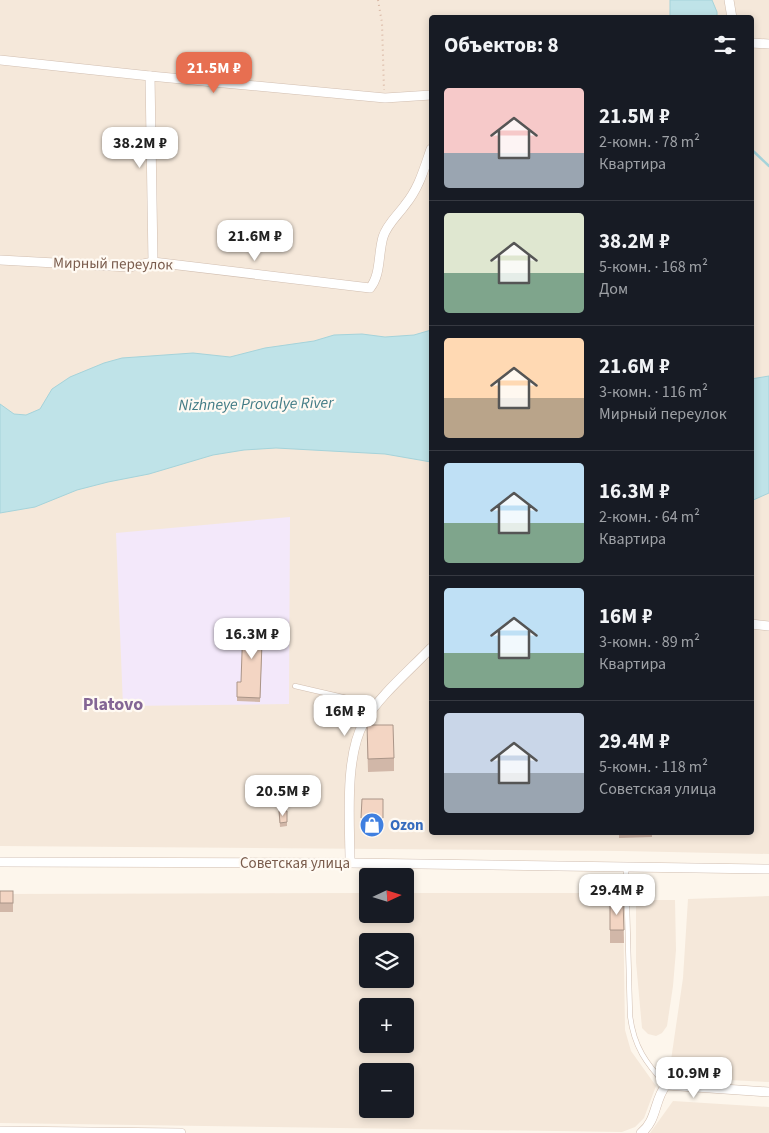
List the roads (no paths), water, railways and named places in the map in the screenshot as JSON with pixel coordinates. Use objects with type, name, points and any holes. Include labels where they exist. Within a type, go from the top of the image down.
[{"type":"street","points":[[730,0],[732,15]]},
{"type":"street","points":[[754,43],[769,44]]},
{"type":"street","points":[[0,60],[384,98],[429,95]]},
{"type":"street","points":[[150,76],[153,262]]},
{"type":"street","name":"Мирный переулок","points":[[0,260],[129,267],[153,262],[370,288],[375,282],[384,236],[394,217],[405,206],[420,183],[429,155]]},
{"type":"street","points":[[754,624],[769,626]]},
{"type":"street","points":[[350,863],[350,786],[354,748],[358,735],[372,710],[429,650]]},
{"type":"street","name":"Советская улица","points":[[0,862],[350,863],[769,869]]},
{"type":"street","points":[[641,1133],[651,1121],[662,1090],[666,1086],[769,1092]]},
{"type":"street","points":[[0,1131],[181,1133]]},
{"type":"lane","points":[[295,686],[351,699],[372,710]]},
{"type":"lane","points":[[626,867],[632,1034],[643,1057],[666,1086]]},
{"type":"water","points":[[670,0],[712,0],[717,12],[717,15],[670,15]]},
{"type":"water","name":"Nizhneye Provalye River","points":[[429,331],[429,462],[385,454],[276,448],[244,450],[213,455],[149,474],[77,490],[35,507],[0,513],[0,404],[14,414],[26,415],[40,409],[52,389],[70,377],[122,358],[193,353],[230,357],[265,348],[314,341],[334,335],[362,334],[385,337],[414,335]]},
{"type":"water","points":[[769,376],[769,493],[754,500],[754,378]]},
{"type":"waterway","points":[[754,152],[769,166]]},
{"type":"place","name":"Ozon","points":[[372,825]]},
{"type":"district","name":"Platovo","points":[[113,704]]}]
